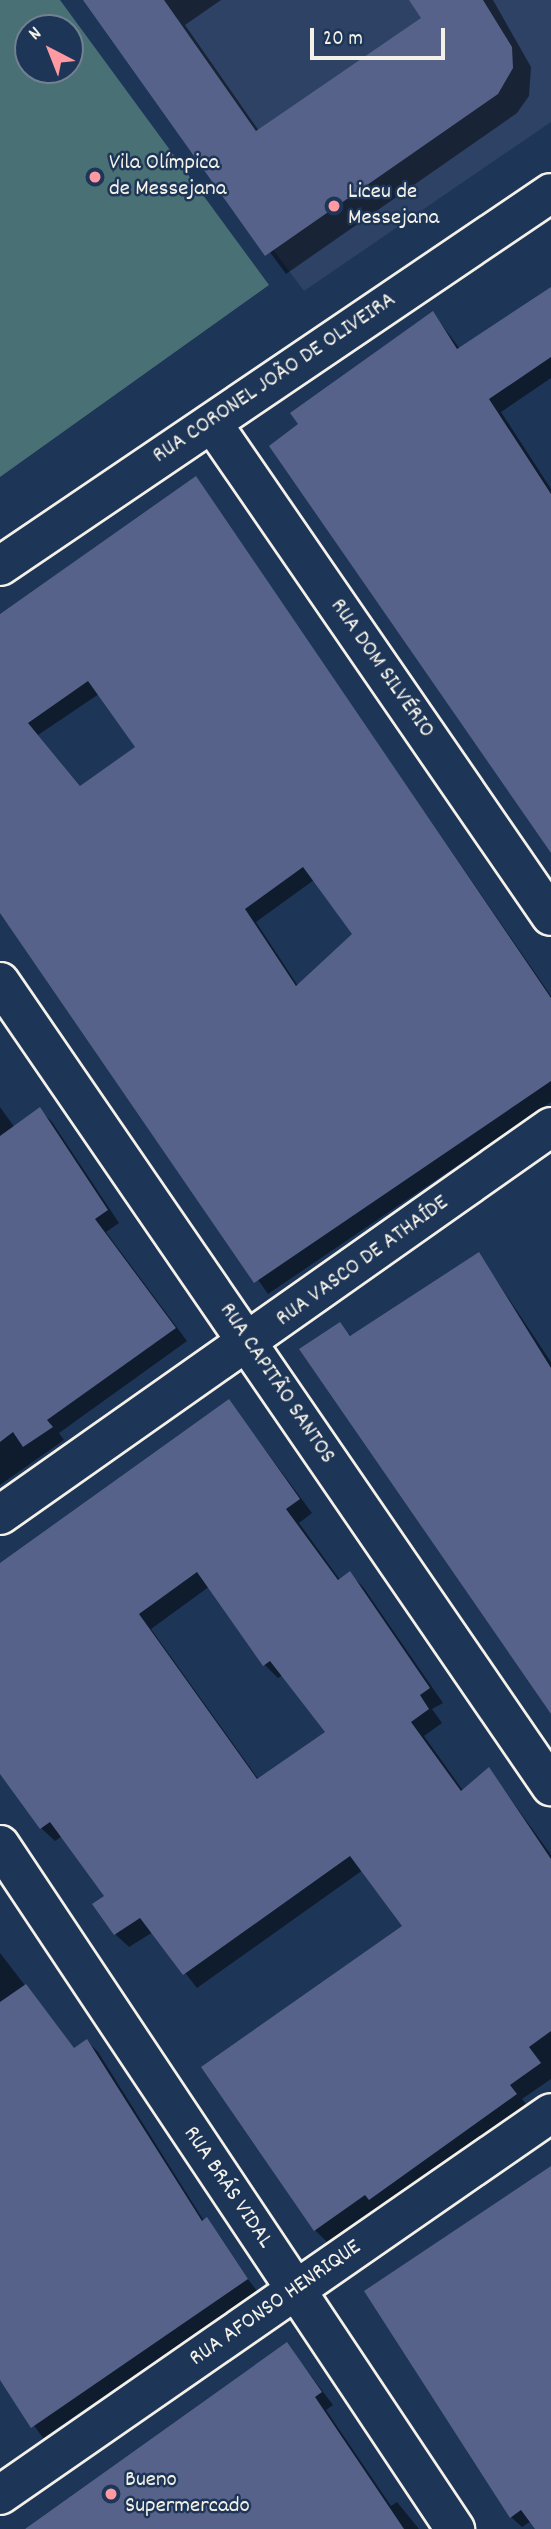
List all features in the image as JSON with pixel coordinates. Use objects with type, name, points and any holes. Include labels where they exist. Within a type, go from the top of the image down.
[{"type":"street","name":"RUA CORONEL JOÃO DE OLIVEIRA","points":[[0,566],[551,193]]},
{"type":"street","name":"RUA DOM SILVÉRIO","points":[[212,423],[551,916]]},
{"type":"street","name":"RUA CAPITÃO SANTOS","points":[[0,982],[551,1786]]},
{"type":"street","name":"RUA VASCO DE ATHAÍDE","points":[[0,1515],[249,1345],[551,1126]]},
{"type":"street","name":"RUA BRÁS VIDAL","points":[[0,1845],[455,2529]]},
{"type":"street","name":"RUA AFONSO HENRIQUE","points":[[0,2495],[551,2113]]},
{"type":"shaded area","name":"Liceu de Messejana","points":[[87,0],[551,0],[551,122],[304,291]]},
{"type":"green space","name":"Vila Olímpica de Messejana","points":[[0,0],[60,0],[70,14],[14,14],[14,84],[84,84],[84,33],[269,285],[0,477]]},
{"type":"building","points":[[83,0],[164,0],[256,131],[421,18],[409,0],[483,0],[512,47],[513,68],[498,94],[265,256]]},
{"type":"building","points":[[551,287],[551,357],[489,399],[551,494],[551,853],[269,446],[298,424],[290,413],[433,311],[457,349]]},
{"type":"building","points":[[196,476],[551,998],[551,1081],[254,1283],[0,913],[0,614]],"holes":[[[88,681],[135,747],[80,786],[28,723]],[[303,867],[352,934],[296,986],[245,909]]]},
{"type":"building","points":[[40,1107],[108,1210],[95,1219],[176,1328],[47,1420],[53,1427],[23,1447],[13,1432],[0,1442],[0,1136]]},
{"type":"building","points":[[479,1252],[551,1368],[551,1714],[299,1349],[340,1322],[350,1336]]},
{"type":"building","points":[[229,1399],[300,1499],[286,1509],[338,1580],[350,1571],[430,1688],[420,1695],[429,1709],[411,1722],[461,1791],[489,1767],[551,1859],[551,2031],[529,2047],[541,2063],[510,2085],[517,2094],[369,2200],[365,2195],[314,2231],[201,2067],[402,1926],[350,1856],[183,1975],[140,1918],[114,1935],[92,1904],[104,1896],[50,1822],[40,1829],[0,1774],[0,1563]],"holes":[[[197,1572],[263,1666],[270,1661],[325,1732],[257,1779],[139,1614]]]},
{"type":"building","points":[[26,1984],[74,2048],[87,2039],[202,2221],[207,2217],[248,2279],[31,2428],[0,2380],[0,2002]]},
{"type":"building","points":[[551,2166],[551,2529],[535,2529],[521,2510],[510,2518],[364,2291]]},
{"type":"building","points":[[287,2342],[322,2392],[315,2397],[404,2529],[25,2529]]},
{"type":"place","name":"Vila Olímpica de Messejana","points":[[95,177]]},
{"type":"place","name":"Liceu de Messejana","points":[[334,206]]},
{"type":"place","name":"Bueno Supermercado","points":[[111,2494]]}]
